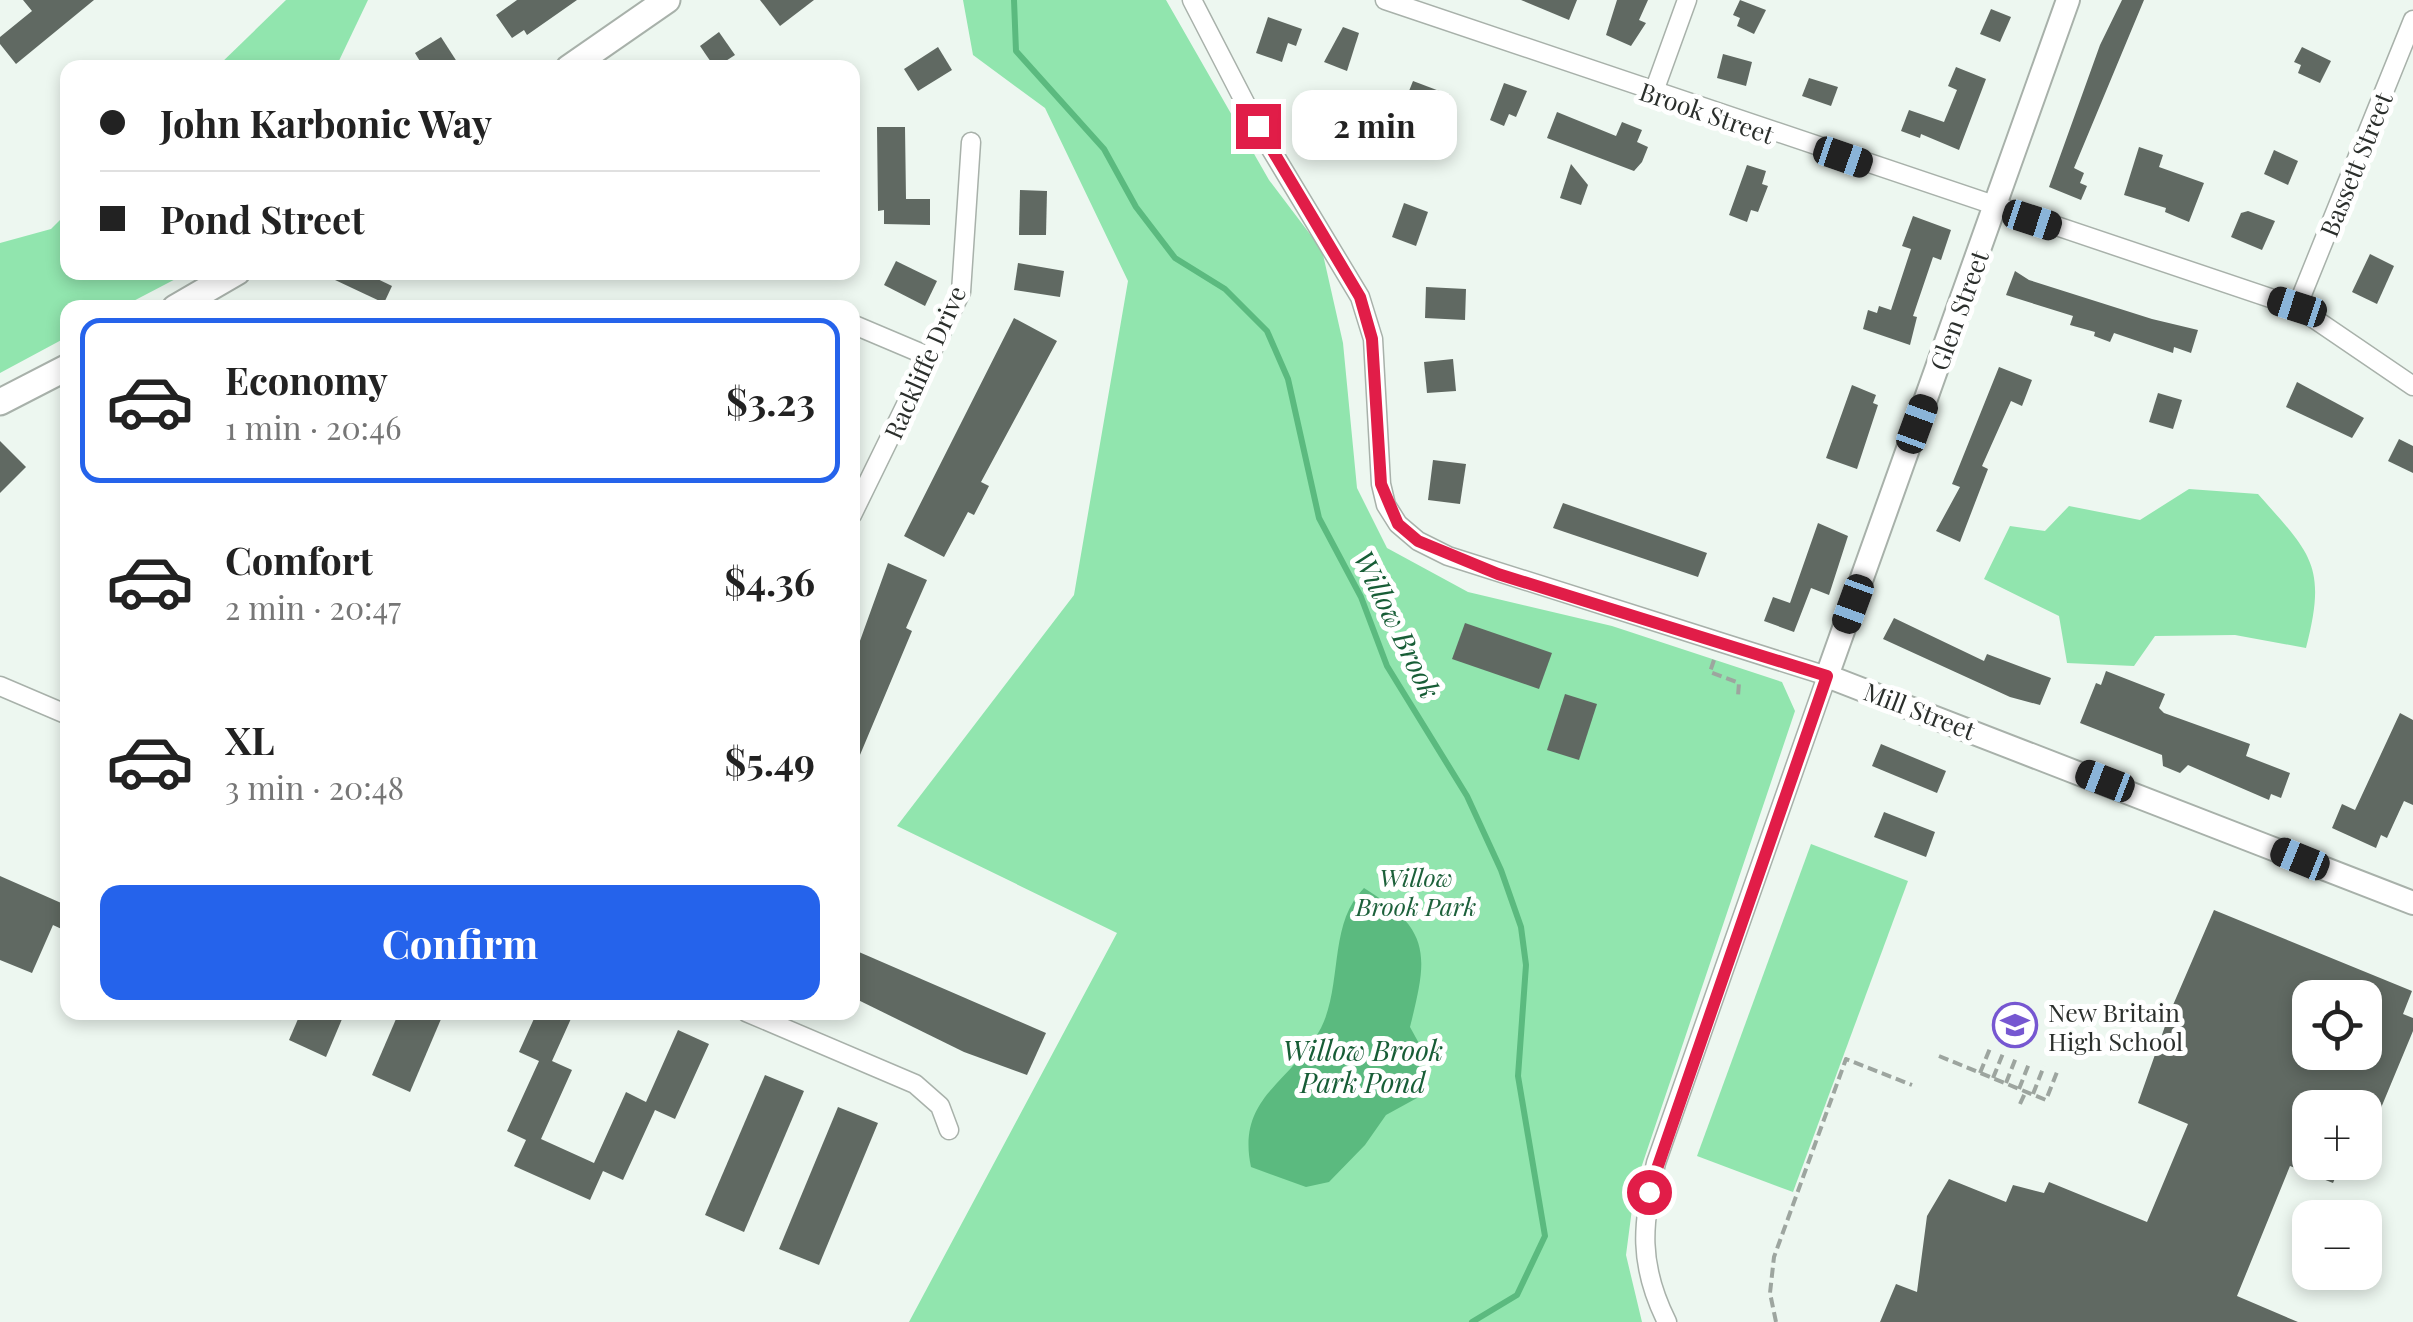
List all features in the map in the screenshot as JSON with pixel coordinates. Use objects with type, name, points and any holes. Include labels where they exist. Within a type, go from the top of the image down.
[{"type":"main road","points":[[581,60],[668,0]]},
{"type":"main road","points":[[189,300],[223,280]]},
{"type":"main road","points":[[0,402],[60,371]]},
{"type":"street","name":"Mill Street","points":[[1192,0],[1202,26],[1258,126],[1360,297],[1372,339],[1381,484],[1398,524],[1418,541],[1498,574],[1827,676],[2413,902]]},
{"type":"street","name":"Brook Street","points":[[1384,0],[1653,94],[2297,307],[2413,386]]},
{"type":"street","points":[[1653,94],[1687,0]]},
{"type":"street","name":"Glen Street","points":[[1827,676],[2068,0]]},
{"type":"street","name":"Bassett Street","points":[[2297,307],[2413,20]]},
{"type":"street","name":"Rackliffe Drive","points":[[860,499],[961,292],[971,142]]},
{"type":"street","points":[[860,327],[930,357]]},
{"type":"street","points":[[1667,1322],[1647,1271],[1642,1220],[1656,1163],[1827,676]]},
{"type":"street","points":[[0,686],[60,712]]},
{"type":"street","points":[[765,1020],[915,1084],[940,1106],[949,1130]]},
{"type":"path","points":[[1720,642],[1710,672],[1739,683],[1738,696]]},
{"type":"path","points":[[1980,1073],[1991,1046]]},
{"type":"path","points":[[1993,1078],[2004,1050]]},
{"type":"path","points":[[1940,1056],[2046,1100],[2058,1072]]},
{"type":"path","points":[[2006,1083],[2016,1056]]},
{"type":"path","points":[[1776,1322],[1770,1293],[1774,1257],[1846,1060],[1912,1085]]},
{"type":"path","points":[[2020,1104],[2030,1061]]},
{"type":"path","points":[[2033,1094],[2044,1066]]},
{"type":"green space","points":[[286,0],[368,0],[339,60],[224,60]]},
{"type":"green space","name":"Willow Brook Park","points":[[963,0],[1166,0],[1269,180],[1322,250],[1343,343],[1357,488],[1387,548],[1468,592],[1612,626],[1782,682],[1795,711],[1635,1186],[1626,1255],[1642,1322],[909,1322],[1117,933],[897,826],[1074,595],[1128,281],[1045,108],[973,55]]},
{"type":"green space","points":[[60,220],[60,280],[174,280],[135,300],[60,300],[60,341],[0,373],[0,243],[51,229]]},
{"type":"green space","points":[[2189,489],[2258,494],[2291,532],[2310,563],[2314,579],[2315,598],[2306,648],[2235,635],[2155,636],[2134,666],[2067,663],[2059,616],[1984,579],[2010,526],[2045,531],[2069,506],[2140,520]]},
{"type":"green space","points":[[1811,844],[1908,881],[1793,1192],[1697,1156]]},
{"type":"water","name":"Willow Brook Park Pond","points":[[1364,888],[1402,917],[1419,946],[1420,981],[1410,1027],[1421,1047],[1424,1087],[1417,1098],[1386,1115],[1365,1145],[1329,1182],[1306,1187],[1251,1167],[1252,1123],[1259,1106],[1321,1028],[1332,993],[1345,919]]},
{"type":"building","points":[[23,0],[94,0],[16,64],[0,44],[0,37],[32,11]]},
{"type":"building","points":[[517,0],[577,0],[527,35],[524,30],[512,38],[496,15]]},
{"type":"building","points":[[760,0],[814,0],[780,26]]},
{"type":"building","points":[[1521,0],[1577,0],[1569,20]]},
{"type":"building","points":[[1617,0],[1648,0],[1639,20],[1646,23],[1631,46],[1606,35]]},
{"type":"building","points":[[1740,0],[1766,10],[1754,34],[1737,26],[1740,18],[1733,15]]},
{"type":"building","points":[[2122,0],[2144,0],[2074,168],[2084,173],[2080,183],[2087,186],[2081,200],[2049,187],[2100,45]]},
{"type":"building","points":[[1991,9],[2011,17],[2000,42],[1980,34]]},
{"type":"building","points":[[1268,17],[1302,29],[1296,46],[1288,43],[1282,62],[1256,53]]},
{"type":"building","points":[[1343,27],[1359,33],[1347,71],[1324,62]]},
{"type":"building","points":[[719,32],[735,55],[727,60],[710,60],[700,46]]},
{"type":"building","points":[[441,37],[456,60],[419,60],[415,53]]},
{"type":"building","points":[[938,47],[952,70],[918,91],[904,69]]},
{"type":"building","points":[[2302,47],[2331,61],[2320,83],[2298,73],[2301,65],[2294,62]]},
{"type":"building","points":[[1723,54],[1752,62],[1746,86],[1717,78]]},
{"type":"building","points":[[1956,67],[1986,79],[1959,150],[1921,134],[1920,138],[1901,131],[1909,110],[1944,122],[1957,90],[1948,86]]},
{"type":"building","points":[[1809,78],[1838,87],[1831,106],[1802,96]]},
{"type":"building","points":[[1413,81],[1450,95],[1440,121],[1403,106]]},
{"type":"building","points":[[1504,83],[1527,91],[1516,117],[1509,114],[1504,126],[1490,120]]},
{"type":"building","points":[[1557,112],[1616,136],[1622,122],[1642,130],[1637,142],[1648,147],[1642,162],[1634,171],[1547,138]]},
{"type":"building","points":[[877,127],[905,127],[906,199],[930,199],[930,225],[884,224],[884,210],[878,211]]},
{"type":"building","points":[[2139,147],[2163,155],[2159,167],[2204,183],[2189,222],[2165,212],[2166,208],[2124,195]]},
{"type":"building","points":[[2274,150],[2298,161],[2288,185],[2264,174]]},
{"type":"building","points":[[1571,164],[1588,185],[1581,205],[1560,198]]},
{"type":"building","points":[[1747,165],[1766,171],[1762,184],[1768,186],[1758,212],[1751,210],[1747,222],[1729,215]]},
{"type":"building","points":[[1020,190],[1047,191],[1046,235],[1019,235]]},
{"type":"building","points":[[1404,203],[1428,212],[1416,246],[1392,237]]},
{"type":"building","points":[[2248,211],[2275,221],[2262,250],[2231,237],[2241,213]]},
{"type":"building","points":[[1913,216],[1951,230],[1941,260],[1933,257],[1913,316],[1917,317],[1910,345],[1863,329],[1868,310],[1877,313],[1879,306],[1891,310],[1911,249],[1902,246]]},
{"type":"building","points":[[2370,254],[2394,266],[2377,304],[2352,292]]},
{"type":"building","points":[[896,261],[937,281],[925,306],[884,285]]},
{"type":"building","points":[[1018,263],[1064,271],[1060,297],[1014,290]]},
{"type":"building","points":[[2015,271],[2029,280],[2198,330],[2191,353],[2174,347],[2173,353],[2114,333],[2110,342],[2094,336],[2095,332],[2070,325],[2073,316],[2006,295]]},
{"type":"building","points":[[335,280],[380,280],[392,286],[385,300]]},
{"type":"building","points":[[1426,287],[1466,289],[1465,320],[1425,318]]},
{"type":"building","points":[[1014,318],[1057,341],[981,482],[989,486],[974,515],[968,512],[944,557],[904,536]]},
{"type":"building","points":[[1453,359],[1456,391],[1427,393],[1424,362]]},
{"type":"building","points":[[1999,367],[2032,380],[2022,406],[2011,401],[1982,466],[1988,469],[1960,542],[1936,531],[1960,487],[1952,484]]},
{"type":"building","points":[[2297,382],[2364,418],[2352,438],[2286,407]]},
{"type":"building","points":[[1852,385],[1876,395],[1873,403],[1878,405],[1857,469],[1826,458]]},
{"type":"building","points":[[2158,393],[2182,400],[2173,429],[2149,422]]},
{"type":"building","points":[[2399,439],[2413,446],[2413,473],[2388,461]]},
{"type":"building","points":[[0,441],[26,467],[0,493]]},
{"type":"building","points":[[1433,460],[1466,464],[1460,504],[1428,500]]},
{"type":"building","points":[[1563,503],[1707,553],[1698,577],[1553,528]]},
{"type":"building","points":[[1818,523],[1848,536],[1829,595],[1811,588],[1794,632],[1764,621],[1773,597],[1790,603]]},
{"type":"building","points":[[888,563],[927,580],[906,628],[912,631],[860,755],[860,641]]},
{"type":"building","points":[[1894,618],[1984,661],[1987,654],[2051,678],[2040,705],[2010,697],[1883,639]]},
{"type":"building","points":[[1465,623],[1552,653],[1539,689],[1452,659]]},
{"type":"building","points":[[2106,671],[2165,694],[2159,708],[2164,713],[2250,744],[2246,756],[2290,773],[2281,798],[2271,794],[2269,800],[2188,765],[2180,773],[2163,766],[2162,755],[2080,723],[2096,683],[2101,685]]},
{"type":"building","points":[[1565,694],[1597,704],[1579,760],[1547,750]]},
{"type":"building","points":[[2400,713],[2413,720],[2413,805],[2404,801],[2387,838],[2381,835],[2376,848],[2332,828],[2342,804],[2355,810]]},
{"type":"building","points":[[1881,744],[1946,771],[1937,793],[1872,766]]},
{"type":"building","points":[[1884,812],[1935,832],[1926,857],[1874,837]]},
{"type":"building","points":[[0,876],[60,902],[60,928],[53,925],[32,973],[0,960]]},
{"type":"building","points":[[2214,910],[2412,991],[2403,1014],[2413,1018],[2413,1031],[2382,1106],[2382,1090],[2292,1090],[2292,1167],[2237,1296],[2298,1322],[1880,1322],[1896,1284],[1917,1292],[1927,1216],[1949,1179],[2006,1202],[2013,1185],[2044,1193],[2049,1182],[2147,1222],[2188,1124],[2138,1103],[2170,1012]]},
{"type":"building","points":[[860,952],[1046,1033],[1027,1075],[964,1052],[860,1001]]},
{"type":"building","points":[[298,1020],[342,1020],[326,1057],[289,1040]]},
{"type":"building","points":[[396,1020],[441,1020],[410,1092],[372,1075]]},
{"type":"building","points":[[533,1020],[570,1020],[552,1061],[572,1070],[541,1139],[594,1163],[626,1092],[646,1102],[678,1030],[709,1044],[675,1119],[655,1110],[623,1180],[603,1171],[590,1200],[514,1166],[526,1140],[507,1131],[539,1061],[519,1052]]},
{"type":"building","points":[[765,1075],[804,1091],[744,1232],[705,1215]]},
{"type":"building","points":[[838,1107],[878,1123],[819,1265],[779,1249]]},
{"type":"waterway","name":"Willow Brook","points":[[1014,0],[1016,51],[1104,149],[1136,207],[1175,258],[1225,289],[1267,331],[1288,379],[1319,518],[1361,597],[1387,666],[1467,796],[1501,870],[1521,927],[1526,965],[1518,1076],[1545,1236],[1517,1295],[1472,1322]]},
{"type":"place","name":"New Britain High School","points":[[2015,1025]]},
{"type":"route","points":[[1258,126],[1360,297],[1372,339],[1381,484],[1386,505],[1398,524],[1418,541],[1448,556],[1498,574],[1827,676],[1649,1192]]}]
